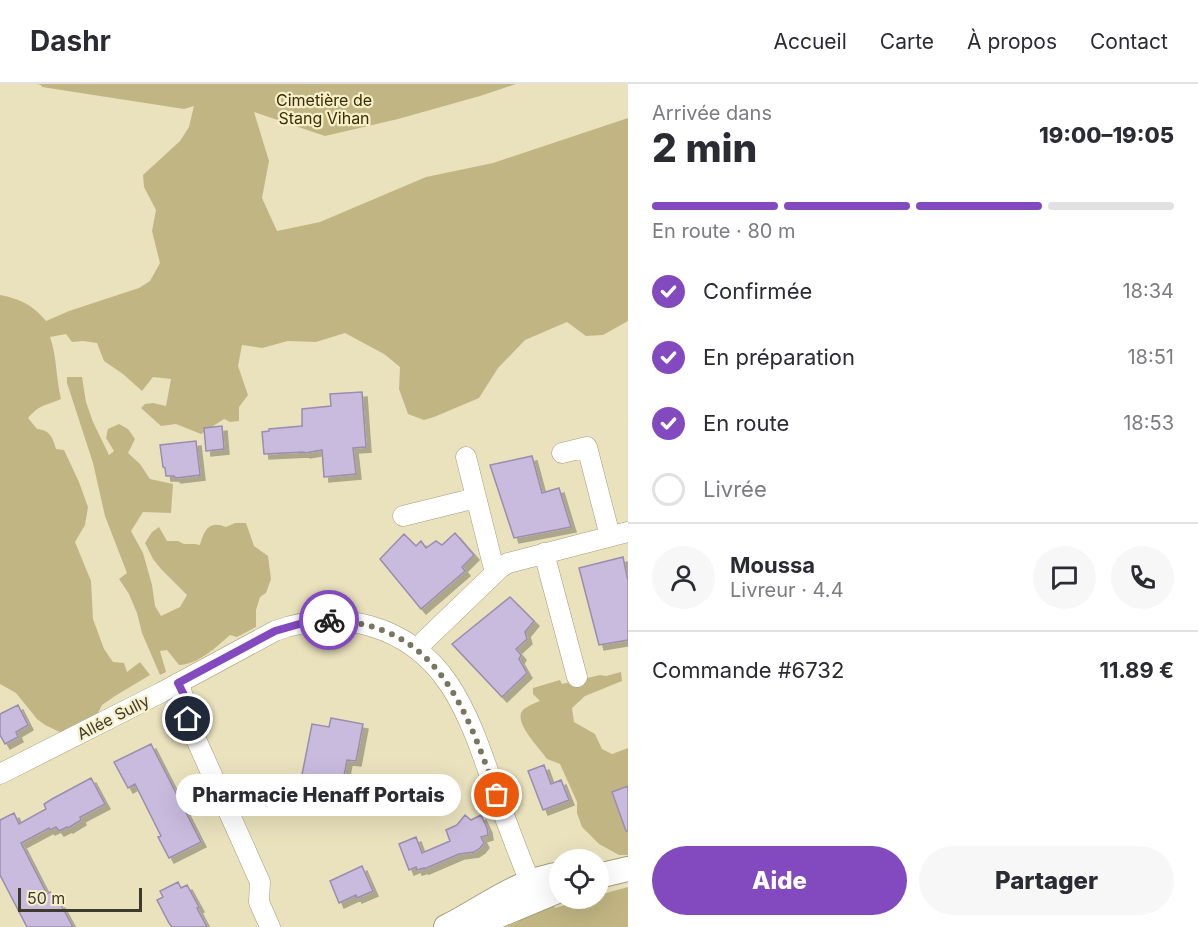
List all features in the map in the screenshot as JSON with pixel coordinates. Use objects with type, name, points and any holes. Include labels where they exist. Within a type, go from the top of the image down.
[{"type":"street","points":[[416,649],[508,562],[619,534],[586,447],[562,453]]},
{"type":"street","points":[[466,457],[493,565],[497,571]]},
{"type":"street","points":[[403,516],[476,498]]},
{"type":"street","points":[[544,553],[577,677]]},
{"type":"street","name":"Allée Sully","points":[[0,774],[178,683],[264,636],[303,623],[329,620],[361,623],[392,634],[416,649],[448,683],[471,726],[533,890]]},
{"type":"street","points":[[178,683],[184,695],[191,728],[260,882],[259,902],[270,927]]},
{"type":"street","points":[[609,872],[628,869]]},
{"type":"street","points":[[477,925],[549,881]]},
{"type":"street","points":[[446,927],[509,890],[549,890]]},
{"type":"green space","name":"Cimetière de Stang Vihan","points":[[37,84],[516,84],[398,119],[325,136],[254,112],[269,161],[262,198],[277,231],[320,222],[426,177],[493,163],[628,118],[628,321],[603,335],[586,336],[567,322],[525,340],[498,368],[479,398],[434,417],[424,420],[408,414],[399,389],[400,367],[384,354],[345,333],[316,342],[288,341],[262,348],[242,345],[238,366],[248,395],[239,407],[239,421],[230,422],[224,419],[201,434],[176,424],[161,426],[141,408],[145,404],[153,403],[166,406],[171,379],[153,377],[142,391],[104,361],[97,343],[72,342],[66,334],[50,337],[61,399],[39,408],[28,418],[37,429],[50,435],[56,449],[64,450],[88,507],[85,525],[75,542],[91,581],[93,619],[104,649],[113,662],[124,663],[127,672],[140,662],[150,675],[102,705],[97,715],[64,734],[37,719],[16,693],[0,684],[0,295],[26,303],[46,321],[139,288],[150,281],[160,263],[152,231],[156,210],[144,187],[143,175],[180,141],[189,127],[194,106],[184,109],[42,87]]},
{"type":"green space","points":[[67,377],[82,377],[86,402],[109,455],[114,451],[106,438],[108,429],[119,424],[128,429],[135,439],[128,453],[140,464],[150,479],[173,484],[171,513],[143,512],[131,531],[143,553],[155,606],[161,616],[180,607],[187,595],[153,559],[145,543],[152,532],[159,527],[167,541],[200,545],[203,535],[211,526],[226,527],[235,523],[246,523],[254,546],[268,556],[271,579],[266,593],[260,597],[256,610],[256,627],[237,637],[230,635],[206,654],[186,664],[179,665],[167,650],[160,651],[166,672],[160,675],[129,594],[119,579],[127,573],[105,516],[93,463]]},
{"type":"green space","points":[[621,672],[622,681],[585,696],[572,708],[574,722],[595,734],[602,749],[612,754],[628,748],[628,855],[619,855],[599,844],[582,827],[577,813],[577,802],[560,764],[547,759],[521,721],[523,710],[540,701],[533,694],[533,688],[560,680],[562,684],[600,675],[606,676]]},
{"type":"green space","points":[[628,887],[628,927],[508,927],[524,916],[549,905],[549,909],[609,909],[609,892]]},
{"type":"building","points":[[362,392],[366,447],[353,448],[356,474],[324,477],[322,450],[305,453],[264,454],[262,432],[269,431],[269,429],[302,426],[302,409],[331,406],[330,394]]},
{"type":"building","points":[[222,426],[224,449],[206,451],[204,428]]},
{"type":"building","points":[[196,441],[200,475],[176,478],[166,476],[160,445]]},
{"type":"building","points":[[532,456],[542,493],[559,488],[571,527],[514,538],[490,465]]},
{"type":"building","points":[[455,533],[474,555],[462,567],[465,571],[421,609],[380,559],[404,534],[416,546],[421,541],[426,548],[436,541],[442,545]]},
{"type":"building","points":[[623,557],[628,581],[628,640],[599,645],[579,568]]},
{"type":"building","points":[[510,597],[534,621],[525,632],[527,639],[516,649],[521,655],[519,659],[527,673],[502,697],[452,644]]},
{"type":"building","points":[[18,705],[28,725],[16,732],[18,737],[5,744],[0,735],[0,714]]},
{"type":"building","points":[[331,718],[363,724],[356,761],[347,760],[340,797],[299,790],[312,724],[329,727]]},
{"type":"building","points":[[151,744],[201,842],[169,858],[158,837],[161,836],[135,784],[128,788],[114,762]]},
{"type":"building","points":[[544,765],[551,784],[561,780],[569,800],[543,810],[528,771]]},
{"type":"building","points":[[91,778],[105,804],[80,817],[81,820],[68,828],[59,831],[56,827],[50,830],[49,828],[21,843],[47,894],[50,892],[57,905],[60,903],[73,927],[27,927],[0,875],[0,820],[14,813],[19,824],[46,809],[44,804]]},
{"type":"building","points":[[628,786],[628,831],[626,831],[612,792]]},
{"type":"building","points":[[465,815],[471,820],[481,815],[487,828],[488,835],[481,837],[484,843],[480,848],[424,869],[417,870],[416,867],[409,870],[399,844],[416,837],[422,853],[450,841],[446,830],[457,825]]},
{"type":"building","points":[[362,866],[373,891],[357,898],[356,895],[339,903],[330,881]]},
{"type":"building","points":[[178,882],[181,888],[187,885],[207,927],[172,927],[169,923],[157,900],[163,897],[160,891]]},
{"type":"way so far","points":[[329,620],[361,623],[392,634],[416,649],[434,666],[456,695],[477,739],[497,795]]},
{"type":"place","name":"Pharmacie Henaff Portais","points":[[497,795]]},
{"type":"route","points":[[188,719],[186,701],[178,683],[275,631],[303,623],[329,620]]}]
